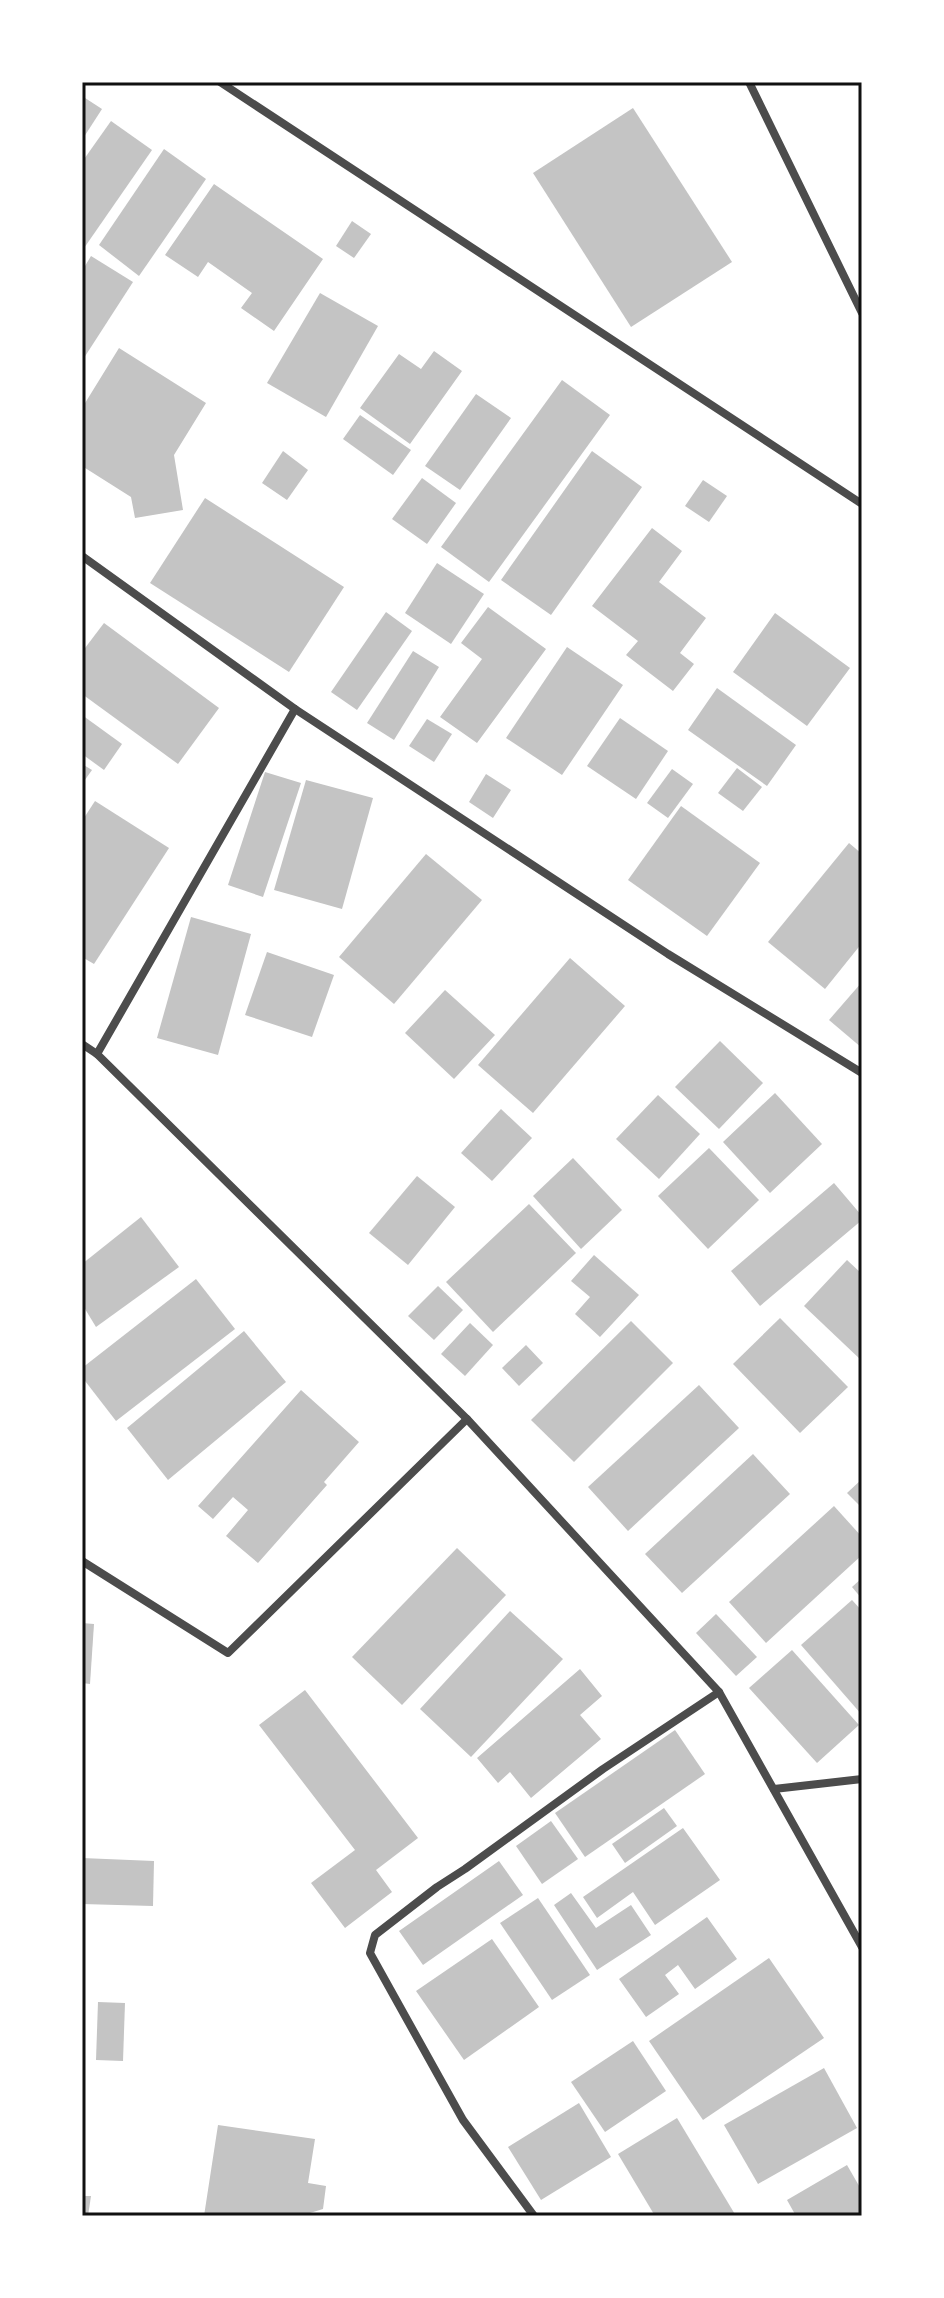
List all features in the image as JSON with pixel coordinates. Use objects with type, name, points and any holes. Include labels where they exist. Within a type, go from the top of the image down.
[{"type":"street","points":[[220,82],[862,504]]},
{"type":"street","points":[[749,82],[862,313]]},
{"type":"street","points":[[82,556],[295,709],[668,954],[862,1073]]},
{"type":"street","points":[[97,1054],[295,709]]},
{"type":"street","points":[[82,1044],[97,1054],[467,1419],[719,1692],[862,1947]]},
{"type":"street","points":[[82,1561],[228,1653],[467,1419]]},
{"type":"street","points":[[534,2216],[463,2120],[420,2046],[370,1953],[375,1935],[603,1769],[719,1692]]},
{"type":"street","points":[[774,1789],[862,1779]]},
{"type":"building","points":[[82,96],[102,109],[82,140]]},
{"type":"building","points":[[633,108],[732,262],[631,327],[533,173]]},
{"type":"building","points":[[111,121],[152,150],[82,251],[82,162]]},
{"type":"building","points":[[164,149],[206,179],[139,276],[99,245]]},
{"type":"building","points":[[214,184],[323,259],[274,331],[241,308],[252,293],[208,262],[198,277],[165,255]]},
{"type":"building","points":[[352,221],[371,234],[354,258],[336,246]]},
{"type":"building","points":[[91,256],[133,282],[82,361],[82,271]]},
{"type":"building","points":[[320,293],[378,326],[326,417],[267,383]]},
{"type":"building","points":[[119,348],[206,403],[174,455],[183,510],[135,518],[131,497],[82,466],[82,442],[85,437],[82,435],[82,408]]},
{"type":"building","points":[[434,351],[462,371],[410,444],[360,408],[399,354],[421,369]]},
{"type":"building","points":[[562,380],[610,415],[489,582],[441,547]]},
{"type":"building","points":[[476,394],[511,418],[460,490],[425,466]]},
{"type":"building","points":[[360,415],[411,450],[393,475],[343,439]]},
{"type":"building","points":[[283,451],[308,470],[287,500],[262,483]]},
{"type":"building","points":[[592,451],[642,487],[551,615],[501,580]]},
{"type":"building","points":[[422,478],[456,503],[427,544],[392,519]]},
{"type":"building","points":[[703,480],[727,496],[709,522],[685,506]]},
{"type":"building","points":[[205,498],[344,587],[289,672],[150,583]]},
{"type":"building","points":[[652,528],[682,551],[659,582],[706,618],[680,653],[694,664],[673,691],[626,655],[638,641],[592,606]]},
{"type":"building","points":[[437,563],[484,594],[451,644],[405,613]]},
{"type":"building","points":[[488,607],[546,649],[477,743],[440,717],[482,659],[461,643]]},
{"type":"building","points":[[386,612],[412,631],[357,710],[331,692]]},
{"type":"building","points":[[775,613],[850,668],[807,726],[733,672]]},
{"type":"building","points":[[104,623],[219,708],[178,764],[82,694],[82,652]]},
{"type":"building","points":[[567,647],[623,685],[562,775],[506,738]]},
{"type":"building","points":[[413,651],[439,667],[394,740],[367,723]]},
{"type":"building","points":[[717,688],[796,745],[767,786],[688,730]]},
{"type":"building","points":[[82,715],[122,744],[104,770],[82,754]]},
{"type":"building","points":[[620,718],[668,751],[636,799],[587,766]]},
{"type":"building","points":[[427,719],[452,734],[434,762],[409,746]]},
{"type":"building","points":[[82,764],[92,770],[82,784]]},
{"type":"building","points":[[737,768],[762,787],[743,811],[718,793]]},
{"type":"building","points":[[672,769],[693,784],[668,818],[647,803]]},
{"type":"building","points":[[265,772],[301,783],[263,897],[228,885]]},
{"type":"building","points":[[486,774],[511,790],[493,818],[469,802]]},
{"type":"building","points":[[306,780],[373,798],[342,909],[274,890]]},
{"type":"building","points":[[95,801],[169,848],[94,964],[82,957],[82,821]]},
{"type":"building","points":[[681,806],[760,863],[707,936],[628,880]]},
{"type":"building","points":[[849,843],[862,854],[862,943],[825,989],[768,942]]},
{"type":"building","points":[[426,854],[482,900],[394,1004],[339,957]]},
{"type":"building","points":[[191,917],[251,934],[218,1055],[157,1038]]},
{"type":"building","points":[[267,952],[334,975],[312,1037],[245,1015]]},
{"type":"building","points":[[570,958],[625,1006],[533,1113],[478,1065]]},
{"type":"building","points":[[862,982],[862,1048],[829,1020]]},
{"type":"building","points":[[445,990],[495,1035],[454,1079],[405,1033]]},
{"type":"building","points":[[720,1041],[763,1083],[719,1129],[675,1087]]},
{"type":"building","points":[[775,1093],[822,1144],[770,1193],[723,1142]]},
{"type":"building","points":[[658,1095],[700,1134],[659,1179],[616,1139]]},
{"type":"building","points":[[501,1109],[532,1138],[492,1181],[461,1153]]},
{"type":"building","points":[[709,1148],[759,1200],[708,1249],[658,1196]]},
{"type":"building","points":[[573,1158],[622,1210],[581,1249],[533,1196]]},
{"type":"building","points":[[417,1176],[455,1207],[408,1265],[369,1233]]},
{"type":"building","points":[[834,1183],[862,1216],[862,1220],[760,1306],[731,1271]]},
{"type":"building","points":[[529,1204],[576,1253],[493,1332],[446,1282]]},
{"type":"building","points":[[141,1217],[179,1267],[96,1327],[82,1304],[82,1264]]},
{"type":"building","points":[[594,1255],[639,1295],[600,1337],[575,1314],[590,1297],[571,1281]]},
{"type":"building","points":[[847,1260],[862,1274],[862,1361],[804,1306]]},
{"type":"building","points":[[196,1279],[235,1329],[116,1421],[82,1377],[82,1368]]},
{"type":"building","points":[[438,1286],[463,1310],[434,1340],[408,1316]]},
{"type":"building","points":[[780,1318],[848,1387],[800,1433],[733,1364]]},
{"type":"building","points":[[631,1321],[673,1363],[574,1462],[531,1420]]},
{"type":"building","points":[[470,1323],[493,1345],[465,1376],[441,1354]]},
{"type":"building","points":[[244,1331],[286,1382],[168,1480],[127,1428]]},
{"type":"building","points":[[526,1345],[543,1363],[519,1386],[502,1368]]},
{"type":"building","points":[[699,1385],[739,1428],[628,1531],[588,1487]]},
{"type":"building","points":[[301,1390],[359,1442],[324,1482],[327,1485],[258,1563],[226,1536],[248,1510],[233,1497],[213,1519],[198,1506]]},
{"type":"building","points":[[753,1454],[790,1494],[682,1593],[645,1554]]},
{"type":"building","points":[[862,1479],[862,1508],[847,1493]]},
{"type":"building","points":[[834,1506],[862,1537],[862,1555],[766,1643],[729,1602]]},
{"type":"building","points":[[457,1548],[506,1595],[402,1705],[352,1657]]},
{"type":"building","points":[[862,1578],[862,1599],[852,1587]]},
{"type":"building","points":[[852,1600],[862,1611],[862,1715],[801,1645]]},
{"type":"building","points":[[510,1611],[563,1659],[471,1757],[420,1709]]},
{"type":"building","points":[[716,1614],[757,1657],[736,1676],[696,1633]]},
{"type":"building","points":[[82,1623],[94,1624],[90,1684],[82,1683]]},
{"type":"building","points":[[792,1650],[859,1725],[817,1763],[749,1688]]},
{"type":"building","points":[[580,1669],[602,1696],[580,1715],[601,1739],[531,1798],[510,1772],[498,1783],[477,1758]]},
{"type":"building","points":[[305,1690],[418,1838],[376,1870],[392,1892],[345,1928],[311,1883],[355,1850],[259,1725]]},
{"type":"building","points":[[675,1730],[705,1774],[585,1857],[555,1813]]},
{"type":"building","points":[[664,1808],[677,1826],[625,1863],[612,1844]]},
{"type":"building","points":[[551,1821],[578,1859],[542,1884],[516,1846]]},
{"type":"building","points":[[683,1828],[720,1880],[655,1925],[633,1892],[597,1918],[583,1897]]},
{"type":"building","points":[[82,1858],[154,1861],[153,1906],[82,1904]]},
{"type":"building","points":[[499,1861],[523,1895],[423,1965],[399,1931]]},
{"type":"building","points":[[571,1893],[596,1928],[631,1905],[651,1935],[597,1970],[554,1905]]},
{"type":"building","points":[[538,1898],[590,1975],[552,2000],[500,1923]]},
{"type":"building","points":[[707,1917],[737,1959],[695,1989],[678,1965],[665,1975],[679,1994],[646,2017],[619,1979]]},
{"type":"building","points":[[492,1939],[539,2007],[464,2060],[416,1991]]},
{"type":"building","points":[[769,1958],[824,2038],[703,2120],[649,2041]]},
{"type":"building","points":[[98,2002],[125,2003],[123,2061],[96,2060]]},
{"type":"building","points":[[633,2041],[666,2091],[605,2132],[571,2082]]},
{"type":"building","points":[[824,2068],[857,2128],[758,2184],[724,2125]]},
{"type":"building","points":[[579,2103],[611,2157],[541,2200],[508,2147]]},
{"type":"building","points":[[677,2118],[736,2216],[655,2216],[618,2154]]},
{"type":"building","points":[[218,2125],[315,2139],[308,2183],[326,2186],[323,2209],[300,2216],[204,2216]]},
{"type":"building","points":[[847,2165],[862,2191],[862,2216],[796,2216],[787,2200]]},
{"type":"building","points":[[82,2196],[91,2196],[88,2216],[82,2216]]}]
